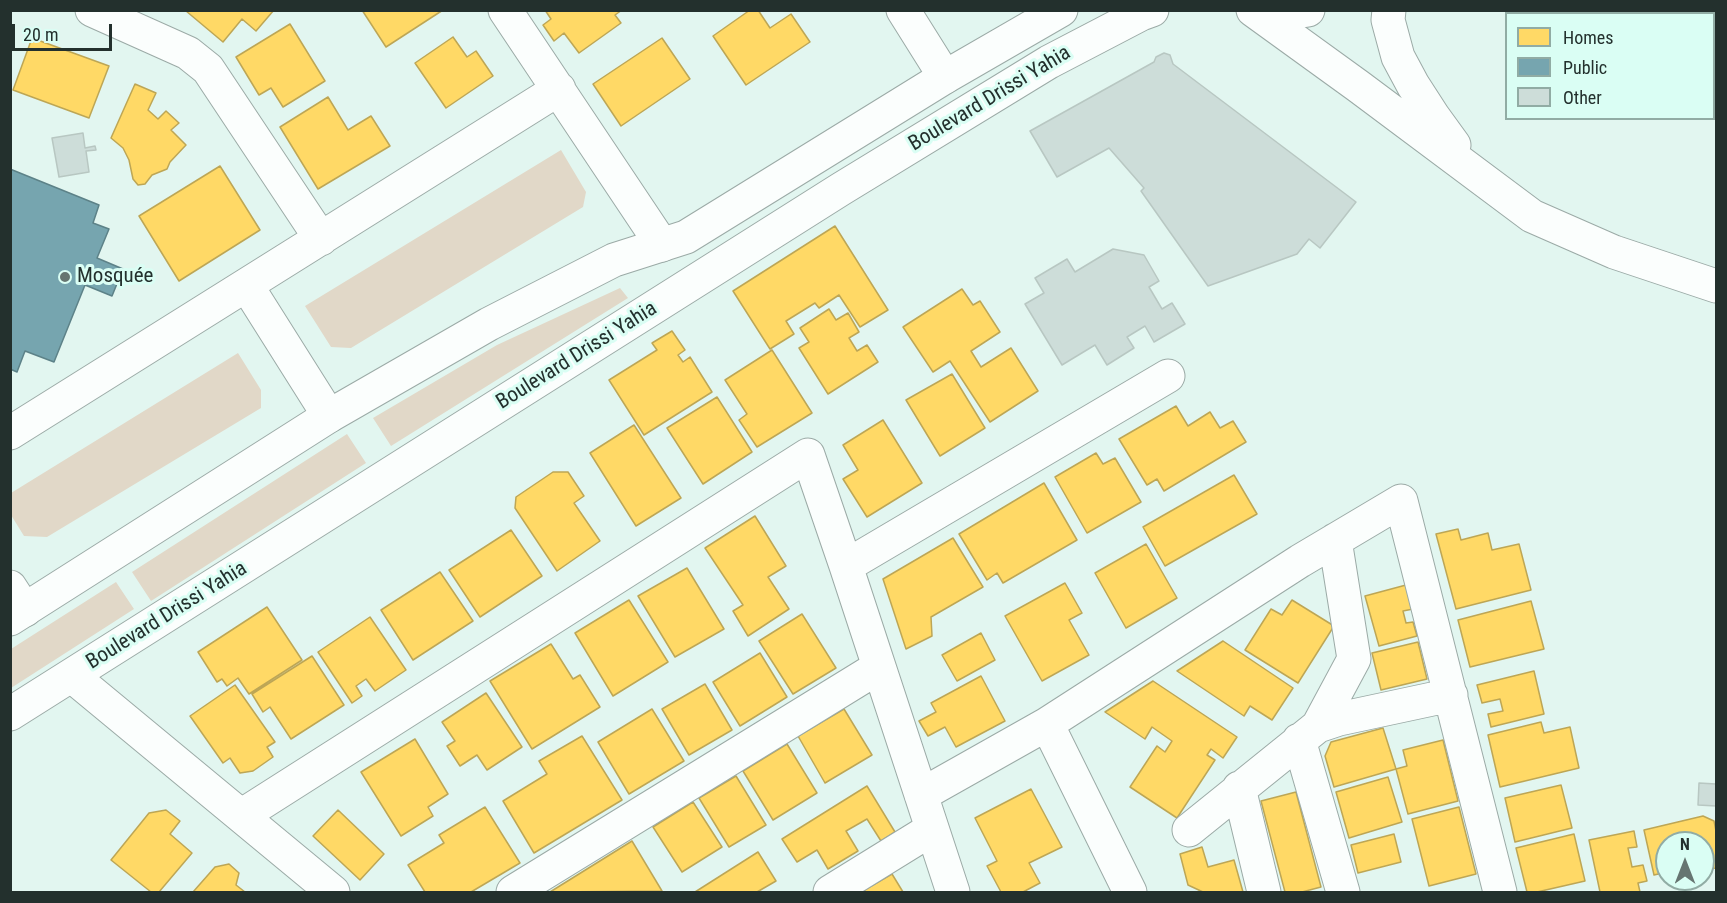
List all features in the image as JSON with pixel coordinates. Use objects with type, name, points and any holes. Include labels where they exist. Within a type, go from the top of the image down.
[{"type":"street","points":[[92,10],[188,53],[208,69],[321,239]]},
{"type":"street","points":[[505,10],[662,245]]},
{"type":"street","points":[[903,10],[945,77]]},
{"type":"street","name":"Boulevard Drissi Yahia","points":[[15,605],[329,416],[489,324],[614,260],[686,237],[945,77],[1060,10]]},
{"type":"street","name":"Boulevard Drissi Yahia","points":[[10,714],[879,165],[1049,62],[1152,10]]},
{"type":"street","points":[[1253,10],[1532,216],[1614,252],[1716,286]]},
{"type":"street","points":[[1262,10],[1283,14],[1308,10]]},
{"type":"street","points":[[1389,10],[1388,20],[1398,57],[1433,116],[1475,173]]},
{"type":"street","points":[[10,433],[559,89]]},
{"type":"street","points":[[246,286],[329,416]]},
{"type":"street","points":[[846,566],[1168,376]]},
{"type":"street","points":[[241,816],[808,455],[953,892]]},
{"type":"street","points":[[921,795],[1047,724],[1335,540],[1401,501],[1500,892]]},
{"type":"street","points":[[1335,540],[1354,659],[1309,733],[1343,892]]},
{"type":"street","points":[[513,892],[879,668]]},
{"type":"street","points":[[72,676],[333,892]]},
{"type":"street","points":[[1189,830],[1309,733],[1339,719],[1451,695]]},
{"type":"street","points":[[1047,724],[1130,892]]},
{"type":"street","points":[[1239,788],[1264,892]]},
{"type":"street","points":[[830,892],[932,829]]},
{"type":"shaded area","points":[[561,150],[586,192],[583,207],[351,348],[331,347],[305,306]]},
{"type":"shaded area","points":[[620,288],[628,298],[391,446],[373,418],[497,345]]},
{"type":"shaded area","points":[[238,353],[261,390],[261,408],[47,537],[24,536],[11,515],[11,493]]},
{"type":"shaded area","points":[[347,434],[366,463],[151,601],[132,572]]},
{"type":"shaded area","points":[[116,582],[134,609],[11,688],[11,649]]},
{"type":"building: Homes","points":[[274,10],[256,31],[242,19],[223,42],[186,11]]},
{"type":"building: Homes","points":[[362,10],[443,10],[386,47]]},
{"type":"building: Homes","points":[[545,10],[622,10],[615,15],[621,23],[579,53],[564,33],[554,41],[543,25],[551,19]]},
{"type":"building: Homes","points":[[750,10],[758,10],[770,28],[791,14],[810,42],[746,85],[713,36]]},
{"type":"building: Homes","points":[[290,24],[325,81],[283,107],[271,88],[259,95],[236,57]]},
{"type":"building: Homes","points":[[453,37],[467,57],[476,51],[493,76],[446,108],[415,63]]},
{"type":"building: Homes","points":[[32,38],[109,66],[89,118],[13,90]]},
{"type":"building: Homes","points":[[662,38],[690,79],[621,126],[593,84]]},
{"type":"building: Homes","points":[[135,84],[156,93],[148,110],[158,119],[166,111],[179,123],[171,130],[186,145],[170,162],[167,169],[152,175],[145,184],[138,185],[133,179],[129,160],[123,148],[111,138]]},
{"type":"building: Homes","points":[[328,97],[348,130],[371,116],[390,146],[318,189],[280,127]]},
{"type":"building: Homes","points":[[220,166],[260,230],[179,281],[139,216]]},
{"type":"building: Homes","points":[[835,226],[888,310],[860,327],[839,295],[819,308],[815,303],[786,321],[794,334],[770,349],[733,291]]},
{"type":"building: Homes","points":[[962,289],[973,305],[980,301],[1000,332],[971,351],[981,367],[1011,348],[1038,391],[990,422],[950,361],[933,372],[903,327]]},
{"type":"building: Homes","points":[[829,309],[836,320],[848,313],[859,332],[849,338],[857,351],[867,345],[878,362],[828,394],[799,348],[809,342],[800,328]]},
{"type":"building: Homes","points":[[672,331],[685,350],[678,355],[683,362],[690,357],[712,392],[644,435],[609,380],[657,350],[652,343]]},
{"type":"building: Homes","points":[[772,350],[812,413],[757,447],[739,420],[747,414],[725,380]]},
{"type":"building: Homes","points":[[952,374],[985,428],[940,456],[906,400]]},
{"type":"building: Homes","points":[[717,397],[752,452],[703,484],[667,428]]},
{"type":"building: Homes","points":[[1176,406],[1188,426],[1210,412],[1220,428],[1233,421],[1246,442],[1164,491],[1157,479],[1147,485],[1119,439]]},
{"type":"building: Homes","points":[[883,420],[922,483],[867,517],[843,479],[858,470],[843,445]]},
{"type":"building: Homes","points":[[634,425],[681,498],[636,526],[590,453]]},
{"type":"building: Homes","points":[[1096,453],[1103,464],[1115,458],[1141,502],[1087,533],[1055,477]]},
{"type":"building: Homes","points":[[553,472],[568,472],[584,496],[574,503],[600,541],[557,571],[515,508],[516,497]]},
{"type":"building: Homes","points":[[1234,475],[1257,514],[1165,566],[1143,527]]},
{"type":"building: Homes","points":[[1044,483],[1077,540],[1003,583],[997,573],[987,580],[959,534]]},
{"type":"building: Homes","points":[[755,516],[786,566],[768,577],[789,609],[748,636],[733,611],[743,605],[705,548]]},
{"type":"building: Homes","points":[[1458,529],[1461,540],[1488,533],[1492,550],[1519,544],[1531,590],[1456,609],[1436,534]]},
{"type":"building: Homes","points":[[511,530],[542,576],[480,617],[449,570]]},
{"type":"building: Homes","points":[[953,538],[983,587],[931,617],[932,636],[906,649],[883,579]]},
{"type":"building: Homes","points":[[1146,544],[1177,598],[1126,628],[1095,573]]},
{"type":"building: Homes","points":[[687,568],[724,629],[675,657],[638,596]]},
{"type":"building: Homes","points":[[440,572],[473,621],[413,660],[381,610]]},
{"type":"building: Homes","points":[[1065,583],[1082,613],[1069,620],[1089,655],[1042,681],[1005,616]]},
{"type":"building: Homes","points":[[1406,585],[1413,609],[1403,611],[1406,623],[1413,622],[1417,636],[1379,646],[1365,596]]},
{"type":"building: Homes","points":[[629,600],[668,662],[613,696],[575,633]]},
{"type":"building: Homes","points":[[1292,600],[1334,626],[1298,683],[1245,650],[1271,609],[1282,615]]},
{"type":"building: Homes","points":[[1531,601],[1544,649],[1470,667],[1458,620]]},
{"type":"building: Homes","points":[[267,607],[302,660],[249,694],[238,678],[227,686],[222,679],[217,682],[198,652]]},
{"type":"building: Homes","points":[[802,614],[836,668],[793,694],[759,641]]},
{"type":"building: Homes","points":[[370,617],[406,670],[375,691],[366,679],[356,686],[362,696],[352,703],[318,652]]},
{"type":"building: Homes","points":[[981,633],[995,660],[957,681],[942,655]]},
{"type":"building: Homes","points":[[1223,641],[1293,688],[1272,720],[1250,706],[1244,716],[1177,671]]},
{"type":"building: Homes","points":[[1418,642],[1427,679],[1381,690],[1372,653]]},
{"type":"building: Homes","points":[[551,644],[573,679],[580,675],[600,707],[532,749],[490,681]]},
{"type":"building: Homes","points":[[760,653],[787,697],[740,726],[713,682]]},
{"type":"building: Homes","points":[[312,656],[344,705],[291,739],[270,707],[263,712],[252,694]]},
{"type":"building: Homes","points":[[1534,671],[1544,714],[1491,727],[1488,714],[1503,711],[1500,699],[1482,703],[1477,685]]},
{"type":"building: Homes","points":[[981,676],[1005,721],[956,747],[945,727],[928,736],[919,721],[936,712],[931,703]]},
{"type":"building: Homes","points":[[1153,681],[1237,737],[1223,758],[1211,749],[1207,755],[1215,760],[1177,818],[1130,787],[1157,746],[1165,752],[1172,741],[1152,727],[1145,739],[1105,712]]},
{"type":"building: Homes","points":[[705,684],[732,730],[689,755],[662,709]]},
{"type":"building: Homes","points":[[235,685],[275,742],[267,747],[273,757],[253,771],[240,773],[230,758],[223,763],[190,716]]},
{"type":"building: Homes","points":[[486,693],[522,747],[487,770],[477,755],[460,766],[447,746],[455,741],[442,722]]},
{"type":"building: Homes","points":[[652,709],[684,761],[629,794],[598,742]]},
{"type":"building: Homes","points":[[844,709],[872,755],[825,783],[798,736]]},
{"type":"building: Homes","points":[[1541,722],[1544,733],[1570,727],[1579,768],[1500,787],[1488,735]]},
{"type":"building: Homes","points":[[1383,728],[1396,769],[1334,787],[1325,756],[1331,742]]},
{"type":"building: Homes","points":[[582,736],[622,800],[534,853],[503,801],[547,774],[539,761]]},
{"type":"building: Homes","points":[[415,739],[448,794],[428,807],[433,816],[401,836],[361,772]]},
{"type":"building: Homes","points":[[1443,740],[1458,801],[1408,814],[1396,769],[1407,766],[1403,750]]},
{"type":"building: Homes","points":[[787,744],[817,793],[773,820],[743,771]]},
{"type":"building: Homes","points":[[736,776],[766,825],[729,847],[699,798]]},
{"type":"building: Homes","points":[[1388,777],[1402,822],[1349,838],[1336,792]]},
{"type":"building: Homes","points":[[1561,785],[1572,828],[1515,842],[1505,798]]},
{"type":"building: Homes","points":[[867,786],[895,832],[881,841],[867,819],[846,831],[858,851],[828,869],[817,850],[797,862],[782,839]]},
{"type":"building: Homes","points":[[1031,789],[1062,847],[1029,863],[1040,883],[1023,892],[1001,892],[987,866],[997,861],[975,818]]},
{"type":"building: Homes","points":[[1296,792],[1321,887],[1302,892],[1285,892],[1261,801]]},
{"type":"building: Homes","points":[[693,802],[722,847],[682,872],[653,827]]},
{"type":"building: Homes","points":[[485,807],[520,863],[471,892],[425,892],[408,865],[444,843],[439,835]]},
{"type":"building: Homes","points":[[1459,807],[1476,874],[1429,886],[1412,819]]},
{"type":"building: Homes","points":[[166,810],[180,821],[170,834],[192,853],[159,892],[151,892],[111,860],[149,813]]},
{"type":"building: Homes","points":[[338,810],[384,854],[360,880],[313,836]]},
{"type":"building: Homes","points":[[1703,816],[1714,821],[1716,831],[1716,868],[1715,831],[1655,831],[1654,875],[1644,830]]},
{"type":"building: Homes","points":[[1634,831],[1637,847],[1628,848],[1632,867],[1643,865],[1647,881],[1638,883],[1640,892],[1600,892],[1589,840]]},
{"type":"building: Homes","points":[[1394,834],[1401,862],[1358,873],[1351,845]]},
{"type":"building: Homes","points":[[1574,834],[1585,881],[1537,892],[1527,892],[1516,848]]},
{"type":"building: Homes","points":[[632,841],[662,891],[550,892]]},
{"type":"building: Homes","points":[[1202,847],[1208,867],[1234,860],[1243,892],[1203,892],[1188,885],[1180,854]]},
{"type":"building: Homes","points":[[758,852],[776,881],[757,892],[695,892]]},
{"type":"building: Homes","points":[[229,864],[239,873],[236,885],[245,892],[193,892],[215,867]]},
{"type":"building: Homes","points":[[892,874],[903,892],[861,892]]},
{"type":"building: Public","name":"Mosquée","points":[[10,169],[99,205],[93,223],[109,229],[97,258],[123,269],[112,296],[85,285],[54,362],[25,351],[17,372],[10,369]]},
{"type":"building: Other","points":[[1164,53],[1170,55],[1173,64],[1356,202],[1320,248],[1309,239],[1297,254],[1208,286],[1141,191],[1144,188],[1109,148],[1057,177],[1030,131],[1154,62],[1156,57]]},
{"type":"building: Other","points":[[83,133],[85,148],[95,146],[96,150],[86,151],[89,172],[59,177],[52,138]]},
{"type":"building: Other","points":[[1113,249],[1144,255],[1159,281],[1149,287],[1162,309],[1172,303],[1185,324],[1154,342],[1145,326],[1127,337],[1134,348],[1107,365],[1095,345],[1062,365],[1025,304],[1044,293],[1035,278],[1067,259],[1075,272]]},
{"type":"building: Other","points":[[1699,783],[1716,784],[1716,806],[1698,805]]},
{"type":"place","name":"Mosquée","points":[[65,277]]}]
